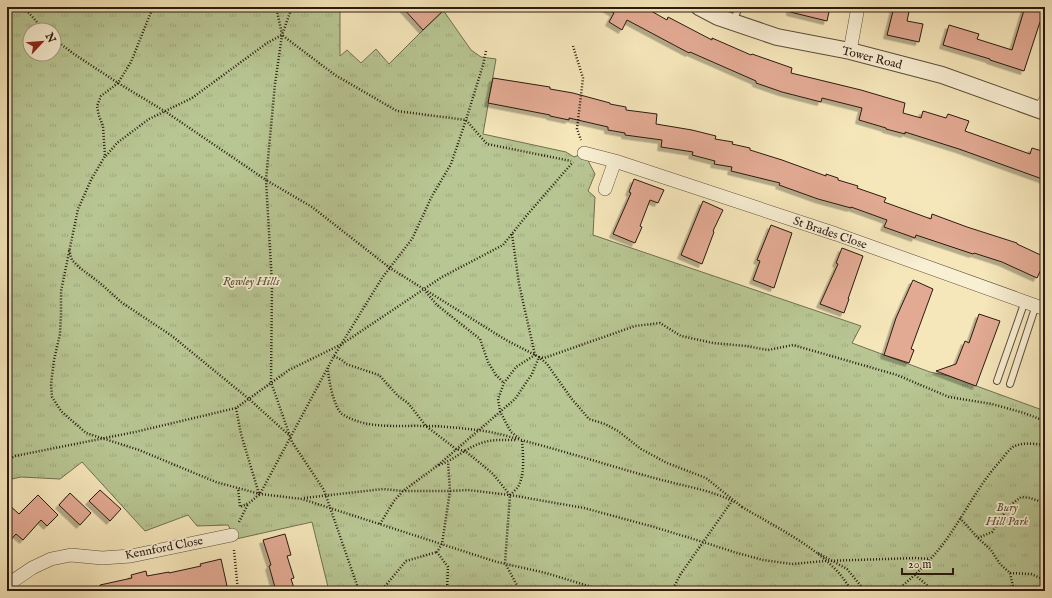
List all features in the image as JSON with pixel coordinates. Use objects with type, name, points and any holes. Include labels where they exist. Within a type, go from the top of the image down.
[{"type":"street","name":"Tower Road","points":[[699,7],[718,17],[777,37],[850,51],[942,75],[1044,108]]},
{"type":"street","points":[[850,51],[858,7]]},
{"type":"street","name":"St Brades Close","points":[[584,153],[614,161],[828,232],[1035,305]]},
{"type":"street","points":[[604,189],[614,161]]},
{"type":"street","name":"Kennford Close","points":[[7,586],[32,568],[51,559],[71,555],[102,558],[131,556],[232,535]]},
{"type":"lane","points":[[733,22],[739,7]]},
{"type":"lane","points":[[997,381],[1035,305]]},
{"type":"lane","points":[[1010,384],[1035,305]]},
{"type":"path","points":[[21,7],[37,22]]},
{"type":"path","points":[[105,156],[103,126],[99,116],[98,106],[101,96],[118,83],[123,72],[131,62],[153,7]]},
{"type":"path","points":[[7,460],[15,456],[167,425],[236,408],[289,370],[342,344],[442,277],[503,245],[574,161],[487,144],[466,120],[397,111],[334,76],[282,36],[276,7]]},
{"type":"path","points":[[292,7],[282,36],[275,84],[266,180],[272,284],[271,382],[292,442],[324,490],[358,591]]},
{"type":"path","points":[[282,36],[268,43],[192,98],[149,119],[116,143],[105,156],[91,180],[78,209],[69,249],[61,291],[62,314],[51,384],[52,397],[61,411],[86,433],[139,450],[216,482],[260,494],[302,499],[442,544],[605,591]]},
{"type":"path","points":[[62,45],[118,83],[166,112],[266,180],[312,207],[390,268],[506,340],[536,354],[547,364],[570,398],[589,419],[605,424],[618,431],[641,449],[667,463],[706,478],[742,507]]},
{"type":"path","points":[[573,46],[583,78],[577,129],[584,153]]},
{"type":"path","points":[[238,488],[240,507],[249,503],[260,494],[334,356],[382,278],[412,239],[432,196],[451,164],[466,120],[486,51]]},
{"type":"path","points":[[512,234],[519,284],[536,354]]},
{"type":"path","points":[[69,249],[72,260],[80,268],[100,283],[121,302],[172,336],[249,399],[291,437]]},
{"type":"path","points":[[424,289],[437,305],[480,339],[488,362],[496,375],[504,383]]},
{"type":"path","points":[[539,357],[544,358],[635,326],[660,323],[681,336],[713,343],[768,350],[793,345],[897,375],[949,396],[1005,408],[1045,421]]},
{"type":"path","points":[[522,440],[511,432],[500,411],[498,399],[504,383],[516,367],[536,354]]},
{"type":"path","points":[[334,356],[346,364],[379,375],[398,396],[408,403],[426,426],[456,449],[465,451],[493,474],[510,495]]},
{"type":"path","points":[[380,524],[394,501],[403,491],[437,466],[515,399],[532,374],[539,357]]},
{"type":"path","points":[[328,367],[328,374],[335,401],[340,412],[348,417],[368,424],[383,427],[426,426],[478,430],[522,440],[707,492],[732,501],[847,569],[865,591]]},
{"type":"path","points":[[236,408],[241,434],[260,494]]},
{"type":"path","points":[[437,466],[448,462],[481,443],[493,440],[522,440]]},
{"type":"path","points":[[520,591],[505,563],[510,495],[519,486],[523,456],[522,440]]},
{"type":"path","points":[[896,591],[915,575],[940,547],[995,466],[1014,446],[1031,443],[1045,445]]},
{"type":"path","points":[[381,591],[406,561],[437,552],[442,544],[450,491],[448,462]]},
{"type":"path","points":[[302,499],[383,489],[403,491],[468,490],[510,495],[584,508],[763,560],[792,564],[825,561],[916,558],[930,559]]},
{"type":"path","points":[[978,538],[992,532],[1009,506],[1021,497],[1030,498],[1045,503]]},
{"type":"path","points":[[672,591],[680,575],[732,501]]},
{"type":"path","points":[[238,591],[232,535],[249,503]]},
{"type":"path","points":[[960,518],[991,550],[1000,564],[1010,573],[1014,591]]},
{"type":"path","points":[[813,549],[848,584],[851,591]]},
{"type":"path","points":[[437,552],[448,567],[447,591]]},
{"type":"path","points":[[1010,573],[1031,574],[1045,580]]},
{"type":"path","points":[[915,575],[934,591]]},
{"type":"green space","name":"Rowley Hills","points":[[7,7],[340,7],[340,56],[347,50],[361,63],[376,49],[389,64],[443,10],[471,50],[481,57],[496,59],[483,134],[566,152],[574,157],[584,153],[595,174],[588,191],[595,197],[593,235],[861,326],[852,343],[930,372],[949,376],[1045,411],[1045,591],[329,591],[312,522],[236,539],[228,525],[197,526],[188,515],[145,531],[82,462],[60,479],[21,477],[7,480]]},
{"type":"building","points":[[402,7],[447,7],[423,30]]},
{"type":"building","points":[[604,7],[644,7],[667,20],[668,17],[712,40],[712,38],[751,55],[752,54],[792,68],[791,73],[861,90],[905,103],[903,113],[921,118],[923,111],[946,118],[948,114],[969,121],[965,131],[1030,154],[1032,148],[1045,152],[1045,180],[959,149],[905,132],[905,134],[859,120],[862,108],[822,98],[821,102],[782,92],[756,83],[756,81],[690,52],[689,53],[627,20],[622,30],[609,22],[614,13]]},
{"type":"building","points":[[790,7],[830,7],[827,21],[790,12]]},
{"type":"building","points":[[894,7],[910,7],[907,21],[923,24],[919,42],[887,35]]},
{"type":"building","points":[[1025,7],[1045,7],[1045,10],[1024,71],[943,45],[949,25],[979,34],[977,39],[1012,50]]},
{"type":"building","points":[[493,78],[550,87],[550,89],[573,93],[626,107],[626,110],[657,114],[656,124],[716,136],[715,139],[733,142],[732,144],[750,148],[750,150],[826,176],[826,174],[838,178],[838,180],[858,186],[857,188],[886,198],[884,202],[931,219],[932,214],[1017,243],[1045,257],[1045,261],[1037,278],[1002,262],[916,235],[915,238],[884,227],[887,220],[851,207],[818,199],[779,185],[780,183],[731,171],[732,167],[714,164],[715,161],[692,155],[693,152],[661,147],[662,140],[625,135],[625,133],[608,130],[608,127],[488,103]]},
{"type":"building","points":[[634,179],[664,190],[658,203],[650,200],[640,226],[642,227],[635,243],[613,234],[631,193],[629,192]]},
{"type":"building","points":[[703,201],[723,210],[713,231],[714,232],[702,264],[681,255]]},
{"type":"building","points":[[771,225],[792,233],[774,288],[753,280],[760,261],[757,260]]},
{"type":"building","points":[[842,248],[863,256],[844,313],[820,304],[838,264],[836,263]]},
{"type":"building","points":[[913,280],[933,289],[911,349],[914,350],[909,363],[884,355],[896,318]]},
{"type":"building","points":[[979,314],[1000,321],[976,386],[936,371],[956,364],[965,341],[969,343]]},
{"type":"building","points":[[100,490],[121,509],[110,521],[89,501]]},
{"type":"building","points":[[70,493],[91,513],[80,525],[59,505]]},
{"type":"building","points":[[38,495],[58,515],[47,526],[41,520],[23,540],[16,534],[7,544],[7,503],[19,514]]},
{"type":"building","points":[[285,534],[291,555],[287,556],[294,578],[291,579],[295,591],[276,591],[269,566],[271,565],[263,540]]},
{"type":"building","points":[[221,559],[227,586],[206,590],[205,588],[193,591],[100,591],[100,585],[132,578],[131,575],[146,571],[147,576],[169,573],[201,566],[200,564]]},
{"type":"park label","name":"Bury Hill Park","points":[[1007,514]]}]
